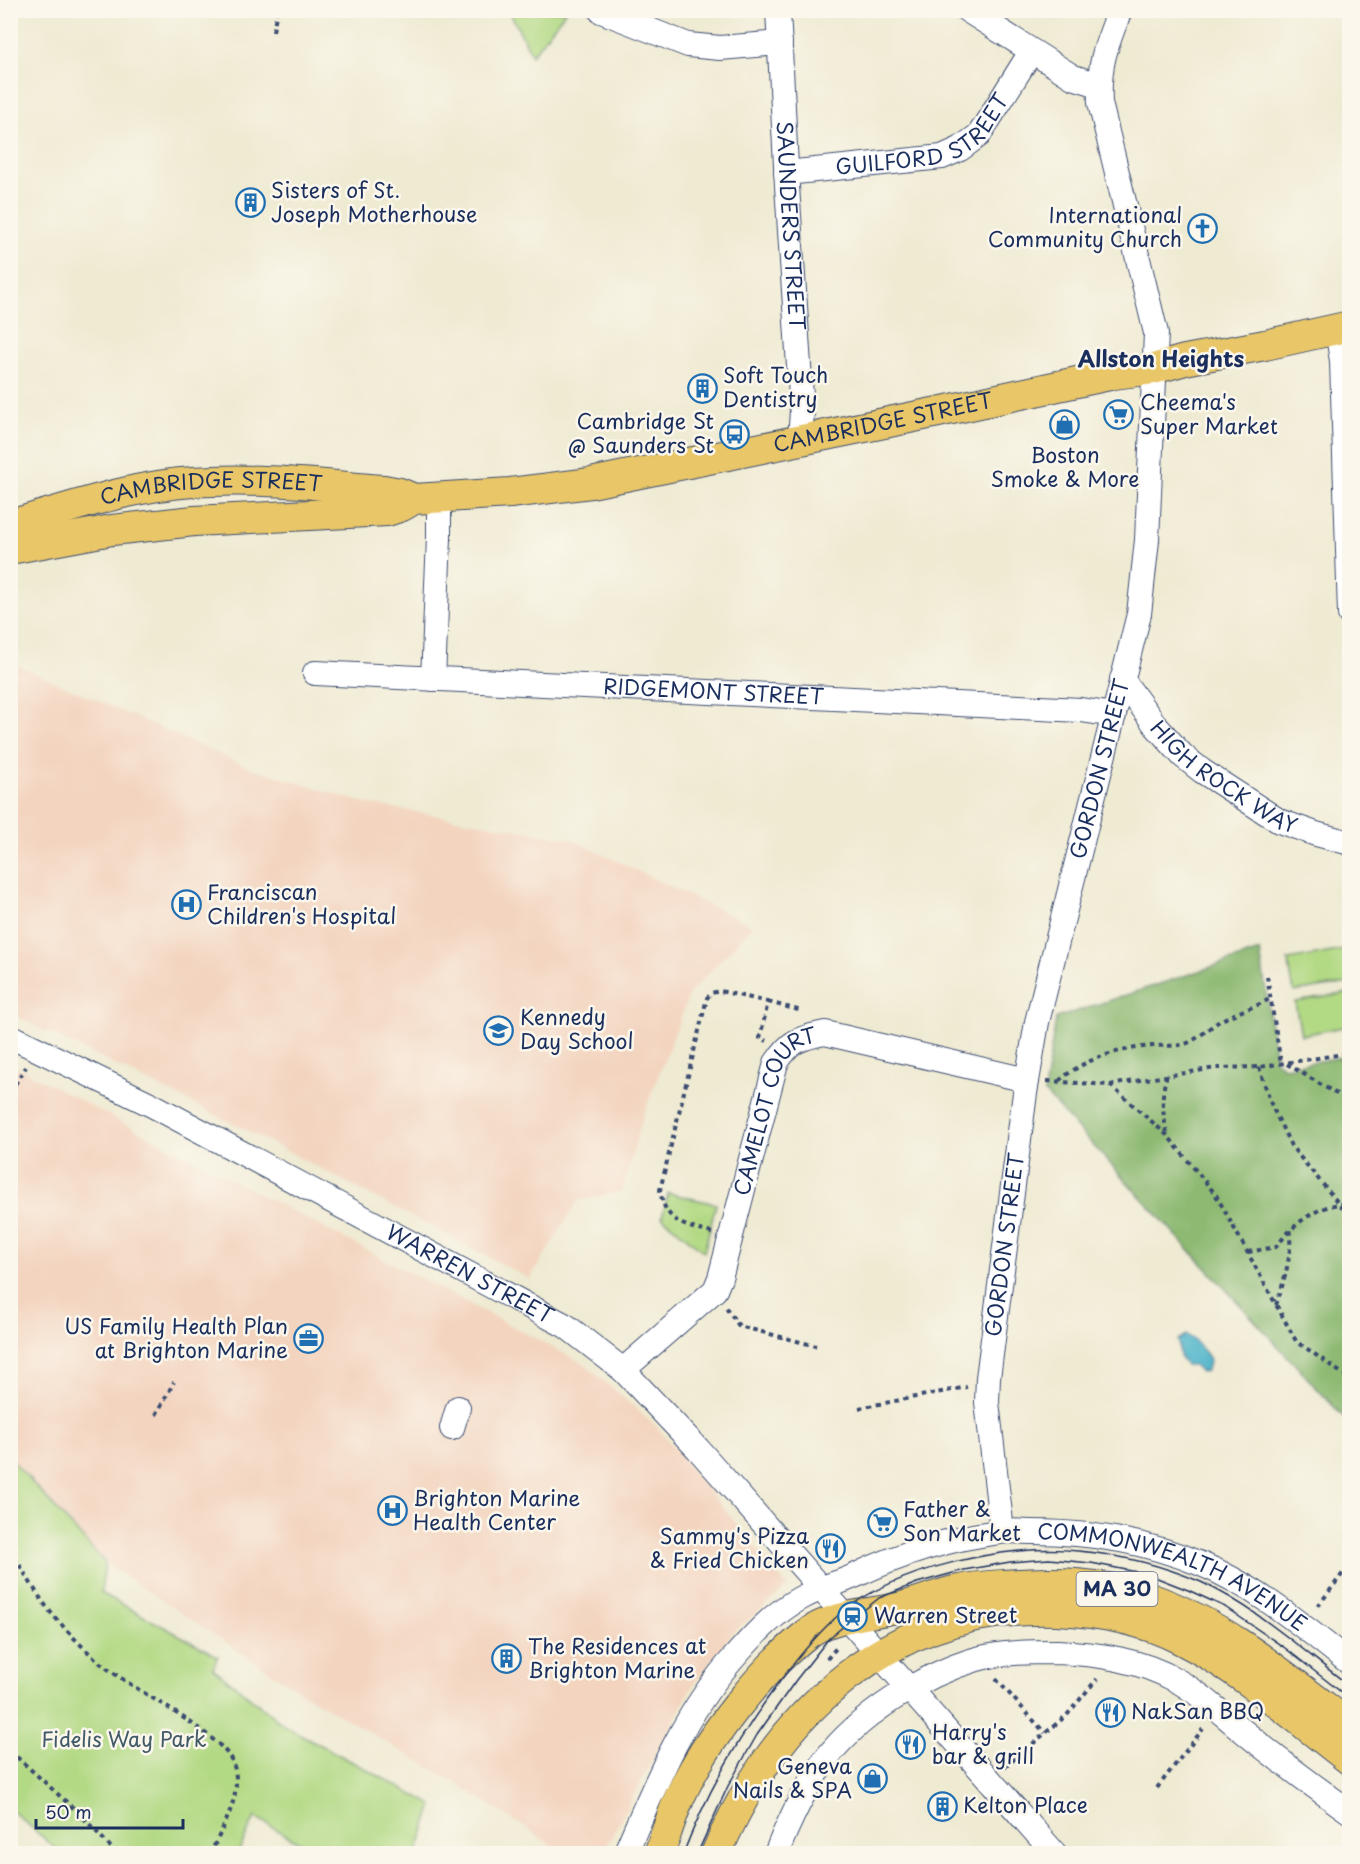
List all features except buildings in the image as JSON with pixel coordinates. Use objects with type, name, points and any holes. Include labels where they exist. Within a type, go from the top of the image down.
[{"type":"main road","name":"CAMBRIDGE STREET","points":[[10,549],[112,530],[194,521],[387,510],[426,499],[510,493],[591,483],[1114,374],[1154,369],[1185,360],[1343,327]]},
{"type":"main road","name":"CAMBRIDGE STREET","points":[[10,525],[90,501],[138,490],[191,482],[232,480],[384,489],[426,499]]},
{"type":"main road","name":"COMMONWEALTH AVENUE","points":[[659,1854],[683,1791],[702,1754],[721,1727],[760,1681],[806,1635],[819,1626],[960,1590],[1036,1582],[1078,1583],[1116,1589],[1150,1598],[1193,1616],[1242,1644],[1350,1726]]},
{"type":"main road","name":"MA 30","points":[[716,1854],[736,1810],[758,1773],[788,1731],[812,1705],[833,1687],[880,1653],[913,1637],[961,1619],[1002,1611],[1058,1610],[1108,1615],[1143,1624],[1180,1638],[1217,1661],[1350,1760]]},
{"type":"street","name":"SAUNDERS STREET","points":[[778,10],[802,411],[800,440]]},
{"type":"street","points":[[967,10],[1073,77],[1099,84]]},
{"type":"street","name":"GORDON STREET","points":[[1002,1531],[987,1402],[988,1378],[1035,1080],[1037,1022],[1138,614],[1148,540],[1156,333],[1100,104],[1099,84],[1103,56],[1120,10]]},
{"type":"street","points":[[601,11],[688,45],[720,48],[780,43]]},
{"type":"street","name":"GUILFORD STREET","points":[[786,173],[942,157],[960,149],[979,135],[1031,52]]},
{"type":"street","points":[[1343,327],[1342,361],[1350,614]]},
{"type":"street","points":[[426,499],[439,538],[433,679]]},
{"type":"street","name":"RIDGEMONT STREET","points":[[315,673],[1080,710],[1114,715]]},
{"type":"street","name":"HIGH ROCK WAY","points":[[1122,679],[1156,726],[1183,756],[1202,771],[1279,821],[1350,843]]},
{"type":"street","name":"CAMELOT COURT","points":[[623,1370],[715,1290],[776,1064],[785,1049],[799,1038],[825,1033],[1035,1080]]},
{"type":"street","name":"WARREN STREET","points":[[10,1036],[152,1106],[566,1326],[623,1370],[849,1618],[1055,1854]]},
{"type":"street","name":"COMMONWEALTH AVENUE","points":[[625,1854],[682,1732],[714,1682],[738,1653],[776,1617],[801,1598],[900,1556],[945,1543],[1002,1531],[1066,1531],[1159,1549],[1203,1565],[1271,1604],[1350,1663]]},
{"type":"street","points":[[776,1854],[790,1820],[809,1785],[832,1751],[866,1719],[910,1688],[934,1675],[978,1658],[1031,1652],[1080,1653],[1113,1657],[1146,1666],[1178,1681],[1202,1697],[1289,1768],[1350,1812]]},
{"type":"path","points":[[273,31],[277,10]]},
{"type":"path","points":[[1267,976],[1284,1064],[1350,1102]]},
{"type":"path","points":[[719,1235],[687,1227],[670,1217],[662,1203],[660,1190],[707,998],[711,993],[720,991],[802,1011]]},
{"type":"path","points":[[1058,1082],[1069,1072],[1091,1060],[1118,1051],[1186,1044],[1220,1021],[1240,1011],[1256,1007],[1270,998]]},
{"type":"path","points":[[768,1002],[759,1038],[768,1042]]},
{"type":"path","points":[[1035,1080],[1110,1085],[1216,1068],[1259,1067],[1350,1053]]},
{"type":"path","points":[[10,1092],[28,1065]]},
{"type":"path","points":[[1259,1067],[1271,1104],[1291,1146],[1350,1217]]},
{"type":"path","points":[[1167,1075],[1163,1086],[1162,1104],[1167,1135]]},
{"type":"path","points":[[1110,1085],[1167,1135],[1216,1195],[1296,1341],[1350,1379]]},
{"type":"path","points":[[1248,1252],[1276,1247],[1289,1229],[1314,1212],[1338,1204],[1350,1203]]},
{"type":"path","points":[[1276,1306],[1283,1284],[1291,1236],[1289,1229]]},
{"type":"path","points":[[723,1305],[739,1326],[816,1346]]},
{"type":"path","points":[[156,1415],[174,1382]]},
{"type":"path","points":[[859,1408],[971,1386]]},
{"type":"path","points":[[10,1550],[52,1614],[98,1661],[121,1680],[210,1736],[225,1750],[233,1762],[237,1784],[229,1812],[210,1854]]},
{"type":"path","points":[[1318,1606],[1350,1564]]},
{"type":"path","points":[[996,1679],[1045,1733]]},
{"type":"path","points":[[1005,1768],[1067,1715],[1097,1679]]},
{"type":"path","points":[[1157,1788],[1203,1729]]},
{"type":"path","points":[[10,1751],[80,1814],[117,1854]]},
{"type":"shaded area","points":[[10,662],[248,767],[364,803],[571,839],[753,926],[690,993],[644,1113],[622,1191],[578,1201],[530,1279],[266,1140],[11,1014]]},
{"type":"shaded area","name":"Brighton Marine Health Center","points":[[11,1064],[584,1364],[656,1426],[788,1587],[733,1632],[693,1685],[603,1853],[564,1853],[458,1784],[312,1699],[105,1563],[11,1459]]},
{"type":"green space","points":[[509,11],[566,11],[532,55]]},
{"type":"green space","points":[[1349,949],[1349,983],[1294,992],[1288,960]]},
{"type":"green space","points":[[1260,951],[1276,1061],[1284,1067],[1349,1056],[1349,1423],[1044,1092],[1056,1018]]},
{"type":"green space","points":[[1349,993],[1349,1026],[1301,1035],[1295,1002]]},
{"type":"green space","points":[[668,1193],[716,1204],[704,1252],[662,1217]]},
{"type":"green space","name":"Fidelis Way Park","points":[[11,1459],[105,1563],[101,1593],[218,1656],[213,1668],[285,1726],[433,1805],[417,1853],[318,1853],[255,1817],[238,1853],[61,1853],[11,1810]]},
{"type":"water","points":[[1186,1335],[1209,1357],[1206,1371],[1201,1372],[1193,1365],[1186,1365],[1180,1358],[1178,1340]]},
{"type":"tram line","points":[[683,1854],[703,1808],[739,1742],[781,1680],[817,1636],[841,1613],[864,1597],[891,1583],[954,1562],[987,1555],[1050,1550],[1110,1555],[1156,1566],[1201,1582],[1241,1604],[1350,1686]]},
{"type":"tram line","points":[[697,1854],[728,1786],[757,1735],[829,1638],[879,1598],[917,1583],[964,1570],[1010,1562],[1049,1559],[1091,1563],[1147,1574],[1225,1607],[1285,1648],[1350,1699]]},
{"type":"place","name":"Sisters of St. Joseph Motherhouse","points":[[250,203]]},
{"type":"place","name":"International Community Church","points":[[1203,228]]},
{"type":"place","name":"Soft Touch Dentistry","points":[[702,388]]},
{"type":"place","name":"Cheema's Super Market","points":[[1119,415]]},
{"type":"place","name":"Boston Smoke & More","points":[[1065,425]]},
{"type":"place","name":"Cambridge St @ Saunders St","points":[[735,434]]},
{"type":"place","name":"Franciscan Children's Hospital","points":[[186,905]]},
{"type":"place","name":"Kennedy Day School","points":[[499,1030]]},
{"type":"place","name":"US Family Health Plan at Brighton Marine","points":[[309,1339]]},
{"type":"place","name":"Brighton Marine Health Center","points":[[392,1511]]},
{"type":"place","name":"Father & Son Market","points":[[882,1522]]},
{"type":"place","name":"Sammy's Pizza & Fried Chicken","points":[[830,1549]]},
{"type":"place","name":"Warren Street","points":[[853,1616]]},
{"type":"place","name":"The Residences at Brighton Marine","points":[[507,1659]]},
{"type":"place","name":"NakSan BBQ","points":[[1110,1712]]},
{"type":"place","name":"Harry's bar & grill","points":[[911,1745]]},
{"type":"place","name":"Geneva Nails & SPA","points":[[873,1779]]},
{"type":"place","name":"Kelton Place","points":[[942,1806]]},
{"type":"district","name":"Allston Heights","points":[[1161,359]]}]
